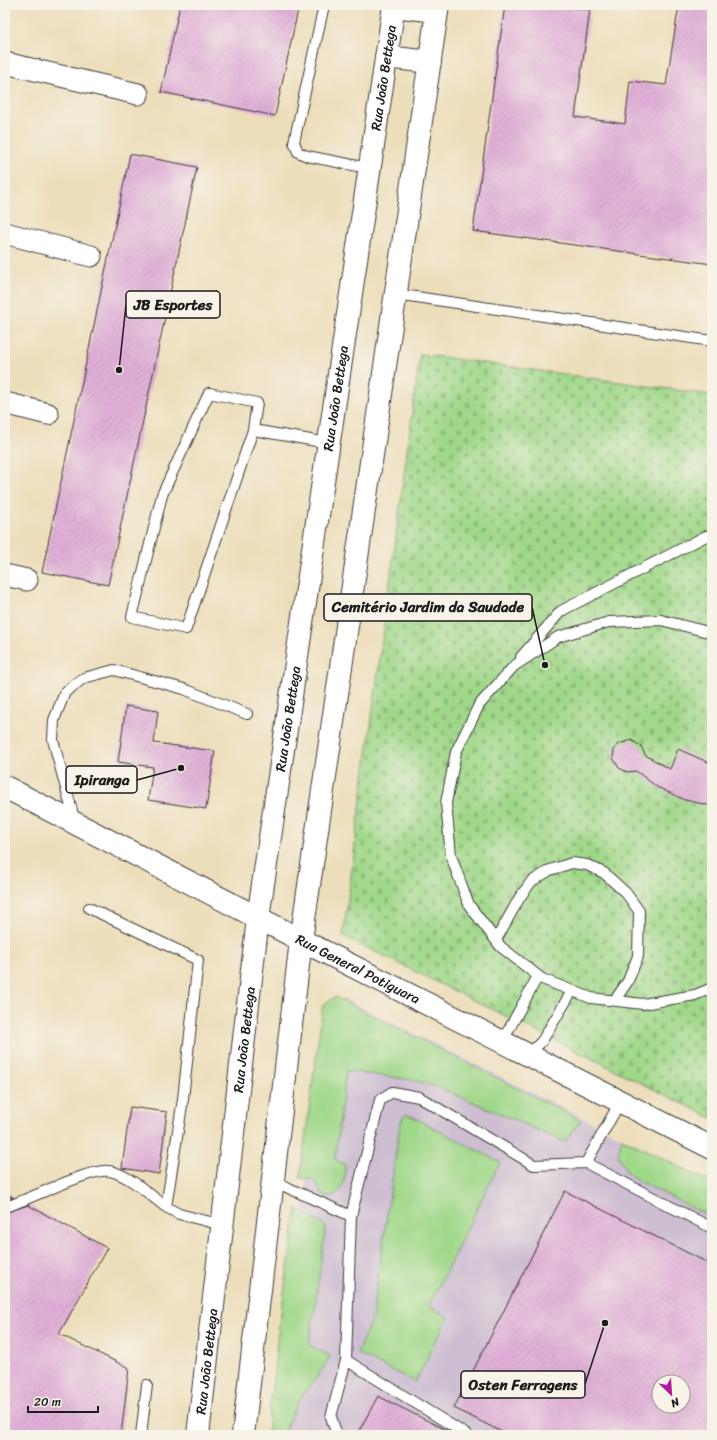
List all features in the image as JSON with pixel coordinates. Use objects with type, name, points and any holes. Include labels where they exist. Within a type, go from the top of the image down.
[{"type":"main road","name":"Rua João Bettega","points":[[198,1435],[258,918],[368,168],[394,6]]},
{"type":"main road","points":[[243,1435],[301,940],[438,8],[394,6]]},
{"type":"main road","points":[[386,57],[430,62]]},
{"type":"main road","name":"Rua General Potiguara","points":[[5,787],[301,940],[712,1148]]},
{"type":"street","points":[[5,63],[138,94]]},
{"type":"street","points":[[5,233],[92,256]]},
{"type":"street","points":[[5,403],[48,414]]},
{"type":"street","points":[[5,575],[27,580]]},
{"type":"lane","points":[[324,5],[294,142],[298,152],[308,156],[368,168]]},
{"type":"lane","points":[[396,294],[712,341]]},
{"type":"lane","points":[[209,393],[257,403],[253,430],[186,629],[132,618],[162,495],[209,393]]},
{"type":"lane","points":[[253,430],[328,443]]},
{"type":"lane","points":[[712,536],[706,536],[561,611],[479,705],[456,752],[446,804],[451,856],[470,905],[501,947],[538,976],[591,998],[643,1004],[695,996],[712,988]]},
{"type":"lane","points":[[514,666],[558,637],[608,622],[661,620],[712,633]]},
{"type":"lane","points":[[75,824],[53,740],[54,720],[65,692],[84,678],[114,670],[184,688],[247,714]]},
{"type":"lane","points":[[496,940],[520,897],[531,882],[550,870],[572,863],[587,865],[604,873],[626,893],[639,911],[638,956],[628,981],[615,1000]]},
{"type":"lane","points":[[89,908],[198,960],[183,1099],[166,1207]]},
{"type":"lane","points":[[502,1042],[538,976]]},
{"type":"lane","points":[[528,1055],[542,1041],[572,991]]},
{"type":"lane","points":[[337,1435],[331,1417],[346,1360],[351,1216],[380,1100],[392,1092],[419,1098],[534,1165],[586,1163],[712,1228]]},
{"type":"lane","points":[[586,1163],[620,1102]]},
{"type":"lane","points":[[5,1207],[88,1175],[108,1170],[122,1176],[166,1207],[179,1214],[222,1224]]},
{"type":"lane","points":[[273,1181],[351,1216]]},
{"type":"lane","points":[[346,1360],[468,1435]]},
{"type":"lane","points":[[141,1435],[147,1386]]},
{"type":"shaded area","points":[[342,998],[712,1182],[712,1435],[275,1435],[328,1005]]},
{"type":"green space","points":[[420,354],[712,395],[712,1118],[343,936]]},
{"type":"green space","points":[[336,997],[581,1120],[565,1142],[443,1089],[414,1080],[346,1071],[335,1159],[345,1165],[345,1177],[338,1192],[329,1196],[322,1195],[315,1180],[300,1178],[323,1004]]},
{"type":"green space","points":[[406,1115],[411,1116],[500,1162],[429,1306],[448,1317],[415,1382],[357,1353],[372,1319],[400,1125],[403,1117]]},
{"type":"green space","points":[[622,1138],[712,1183],[712,1218],[635,1179],[627,1172],[618,1155]]},
{"type":"green space","points":[[297,1208],[326,1227],[309,1345],[330,1356],[321,1372],[297,1404],[289,1419],[284,1435],[267,1435],[278,1332]]},
{"type":"building","points":[[180,5],[299,5],[275,116],[161,92]]},
{"type":"building","points":[[505,5],[556,5],[590,10],[575,117],[625,124],[630,81],[666,85],[679,5],[712,5],[712,264],[473,231]]},
{"type":"building","points":[[130,154],[197,167],[108,585],[42,572]]},
{"type":"building","points":[[126,706],[158,711],[154,743],[215,751],[206,809],[148,800],[153,767],[118,762]]},
{"type":"building","points":[[631,740],[641,746],[645,755],[670,769],[678,749],[712,764],[712,806],[685,800],[657,787],[636,771],[627,772],[619,768],[613,758],[614,750],[619,744]]},
{"type":"building","points":[[130,1107],[167,1112],[159,1174],[122,1168]]},
{"type":"building","points":[[565,1191],[712,1265],[712,1435],[508,1435],[454,1408]]},
{"type":"building","points":[[5,1193],[13,1197],[5,1200]]},
{"type":"building","points":[[28,1205],[107,1248],[59,1334],[129,1368],[121,1435],[5,1435],[5,1213]]},
{"type":"building","points":[[378,1396],[454,1434],[455,1435],[357,1435]]},
{"type":"place","name":"JB Esportes","points":[[119,370]]},
{"type":"place","name":"Cemitério Jardim da Saudade","points":[[545,665]]},
{"type":"place","name":"Ipiranga","points":[[181,768]]},
{"type":"place","name":"Osten Ferragens","points":[[605,1323]]}]
